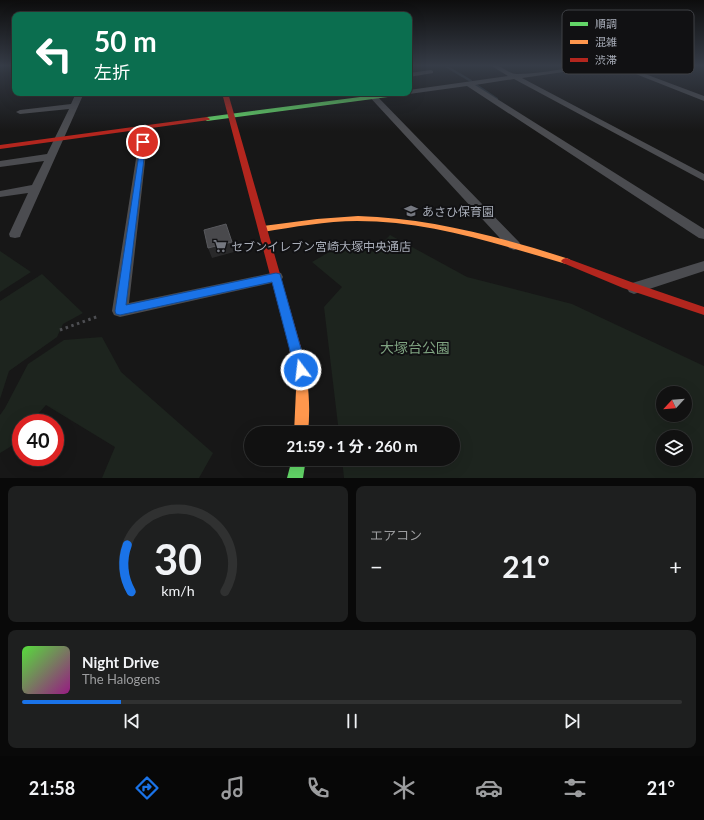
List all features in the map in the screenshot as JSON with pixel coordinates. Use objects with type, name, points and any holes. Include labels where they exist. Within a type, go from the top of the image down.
[{"type":"street","points":[[412,92],[444,87]]},
{"type":"street","points":[[474,87],[704,235]]},
{"type":"street","points":[[535,87],[704,178]]},
{"type":"street","points":[[675,87],[704,99]]},
{"type":"street","points":[[15,234],[79,96]]},
{"type":"street","points":[[226,96],[301,370],[304,409],[302,426]]},
{"type":"street","points":[[0,148],[365,96]]},
{"type":"street","points":[[373,96],[514,245]]},
{"type":"street","points":[[20,112],[74,106]]},
{"type":"street","points":[[145,127],[120,311],[276,277]]},
{"type":"street","points":[[0,164],[50,157]]},
{"type":"street","points":[[0,194],[36,188]]},
{"type":"street","points":[[263,229],[321,220],[371,220],[422,225],[514,245],[574,263],[634,288],[704,311]]},
{"type":"street","points":[[634,288],[704,266]]},
{"type":"street","points":[[294,478],[297,466]]},
{"type":"path","points":[[60,330],[99,316]]},
{"type":"green space","name":"大塚台公園","points":[[390,235],[467,277],[572,304],[704,366],[704,478],[344,478],[343,466],[460,466],[460,426],[338,426],[324,307],[342,287],[312,262],[343,244],[374,252]]},
{"type":"green space","points":[[0,251],[31,272],[0,292]]},
{"type":"green space","points":[[42,274],[83,313],[63,324],[57,337],[9,371],[0,399],[0,301]]},
{"type":"green space","points":[[102,337],[121,372],[213,453],[199,478],[102,478],[115,447],[64,416],[64,414],[61,414],[46,405],[38,414],[12,414],[12,445],[0,453],[0,415],[28,364],[64,340]]},
{"type":"building","points":[[226,224],[232,242],[208,248],[204,230]]},
{"type":"waterway","points":[[479,87],[497,99]]},
{"type":"traffic: fast","points":[[207,119],[380,96]]},
{"type":"traffic: fast","points":[[295,478],[298,466]]},
{"type":"traffic: slow","points":[[263,229],[317,221],[344,219],[396,221],[446,228],[518,246],[566,261]]},
{"type":"traffic: slow","points":[[295,347],[300,368],[302,390],[303,411],[302,426]]},
{"type":"traffic: jam","points":[[226,96],[295,347]]},
{"type":"traffic: jam","points":[[0,147],[207,119]]},
{"type":"traffic: jam","points":[[566,261],[627,285],[704,311]]},
{"type":"place","name":"あさひ保育園","points":[[411,211]]},
{"type":"place","name":"セブンイレブン宮崎大塚中央通店","points":[[220,246]]},
{"type":"route","points":[[143,142],[120,311],[276,277],[301,370]]}]
